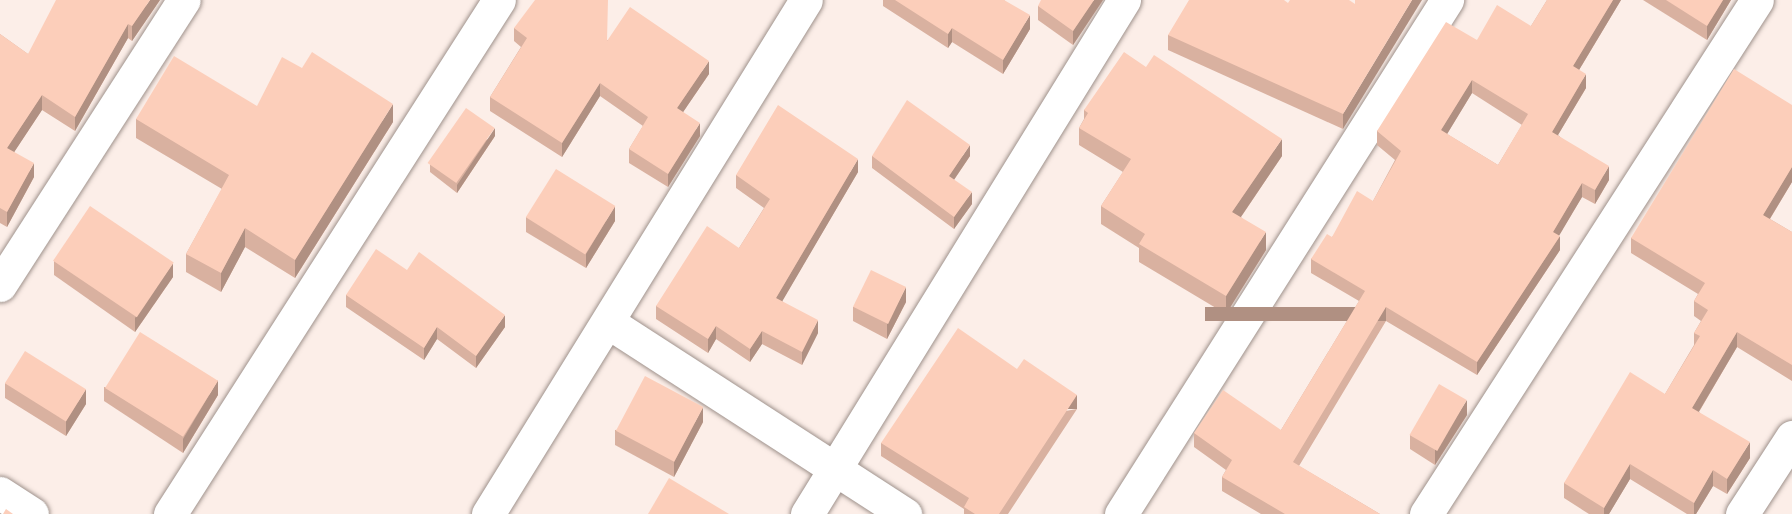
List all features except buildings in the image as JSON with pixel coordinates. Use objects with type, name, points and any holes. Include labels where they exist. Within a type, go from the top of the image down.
[{"type":"street","points":[[0,285],[184,0]]},
{"type":"street","points":[[170,514],[499,0]]},
{"type":"street","points":[[488,514],[806,0]]},
{"type":"street","points":[[807,514],[1124,0]]},
{"type":"street","points":[[1121,514],[1447,0]]},
{"type":"street","points":[[1426,514],[1757,0]]},
{"type":"street","points":[[608,322],[905,514]]},
{"type":"street","points":[[1742,514],[1792,437]]},
{"type":"street","points":[[0,493],[32,514]]}]
